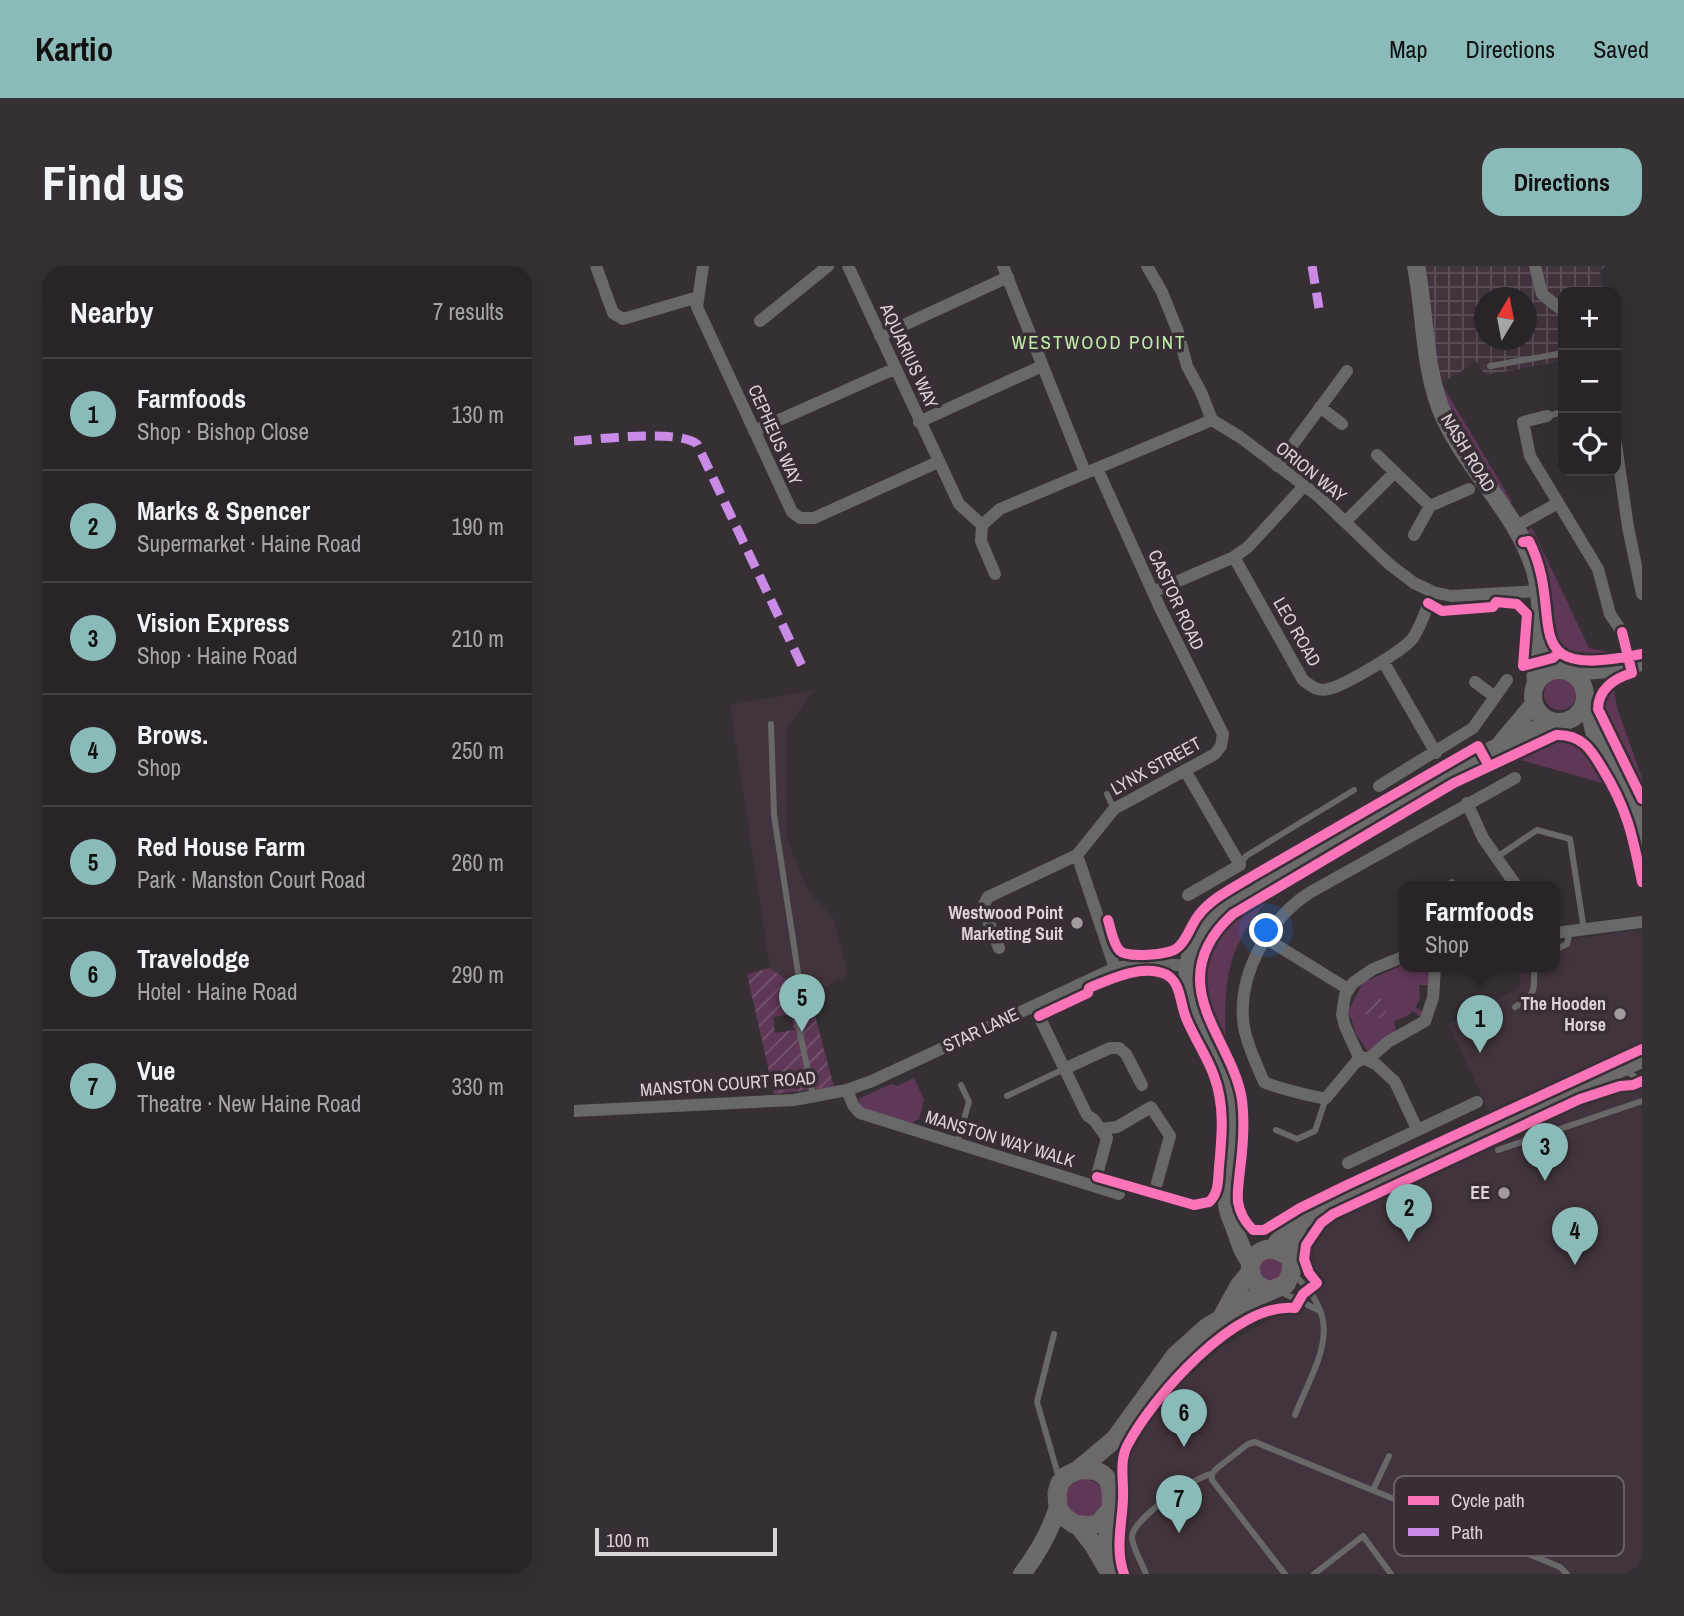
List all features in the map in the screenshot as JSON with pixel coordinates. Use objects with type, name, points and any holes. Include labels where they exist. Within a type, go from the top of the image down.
[{"type":"main road","points":[[1221,1318],[1257,1254],[1270,1249],[1299,1223],[1333,1202],[1642,1058]]},
{"type":"main road","points":[[1110,1574],[1093,1544],[1076,1525],[1063,1516],[1058,1507],[1057,1493],[1060,1483],[1115,1439],[1175,1356],[1206,1328],[1286,1284],[1291,1268],[1292,1244],[1299,1223]]},
{"type":"main road","points":[[1270,1249],[1284,1254],[1291,1268]]},
{"type":"main road","points":[[1250,1268],[1256,1285],[1271,1290]]},
{"type":"main road","points":[[1110,1574],[1108,1542],[1114,1498],[1108,1481],[1115,1439]]},
{"type":"main road","points":[[1079,1470],[1094,1471],[1108,1481]]},
{"type":"main road","points":[[1076,1525],[1090,1526],[1098,1523],[1112,1508]]},
{"type":"street","points":[[596,266],[613,313],[623,319],[698,302],[704,267]]},
{"type":"street","points":[[760,321],[828,266]]},
{"type":"street","name":"AQUARIUS WAY","points":[[848,266],[937,462]]},
{"type":"street","points":[[995,574],[981,541],[982,525],[1000,509],[1212,420],[1187,366],[1178,332],[1162,292],[1147,266]]},
{"type":"street","name":"NASH ROAD","points":[[1416,266],[1431,370],[1444,416],[1462,449],[1529,552],[1539,591],[1541,631],[1534,664],[1536,683]]},
{"type":"street","points":[[1535,266],[1542,294],[1558,307]]},
{"type":"street","points":[[880,335],[1005,272]]},
{"type":"street","name":"CASTOR ROAD","points":[[1005,272],[1042,366],[1091,470],[1223,734],[1221,746]]},
{"type":"street","name":"CEPHEUS WAY","points":[[698,302],[789,509],[796,515],[805,519],[814,518],[937,462]]},
{"type":"street","points":[[919,422],[1042,366]]},
{"type":"street","points":[[754,431],[894,369]]},
{"type":"street","points":[[1277,466],[1348,371]]},
{"type":"street","points":[[1320,407],[1342,424]]},
{"type":"street","points":[[1547,416],[1523,422],[1530,456],[1598,569],[1610,614],[1622,632]]},
{"type":"street","name":"ORION WAY","points":[[1212,420],[1240,437],[1304,486],[1389,564],[1414,583],[1433,592],[1451,596],[1539,591]]},
{"type":"street","points":[[1377,455],[1430,506]]},
{"type":"street","points":[[937,462],[959,505],[982,525]]},
{"type":"street","points":[[1345,522],[1395,472]]},
{"type":"street","points":[[1621,476],[1642,594]]},
{"type":"street","points":[[1153,592],[1234,557],[1248,547],[1304,486]]},
{"type":"street","points":[[1414,535],[1430,506],[1469,489]]},
{"type":"street","points":[[1515,527],[1558,503]]},
{"type":"street","name":"LEO ROAD","points":[[1234,557],[1303,680],[1314,689],[1328,690],[1403,648],[1413,637],[1433,592]]},
{"type":"street","name":"NASH ROAD","points":[[1541,631],[1553,658],[1567,671]]},
{"type":"street","points":[[1383,661],[1436,753]]},
{"type":"street","points":[[1595,735],[1560,721],[1544,718],[1534,704],[1533,690],[1536,683],[1548,672],[1609,669],[1642,662]]},
{"type":"street","points":[[1250,1268],[1229,1214],[1227,1195],[1234,1134],[1231,1099],[1224,1076],[1191,1003],[1188,966],[1194,945],[1205,925],[1230,902],[1497,747],[1581,712],[1586,695],[1595,681],[1609,669]]},
{"type":"street","points":[[1567,671],[1584,684],[1595,735],[1635,810],[1642,837]]},
{"type":"street","points":[[1379,786],[1474,728],[1507,680]]},
{"type":"street","points":[[1475,682],[1495,697]]},
{"type":"street","points":[[1497,747],[1534,704]]},
{"type":"street","name":"LYNX STREET","points":[[1077,855],[1114,809],[1186,772],[1215,754],[1221,746]]},
{"type":"street","points":[[1186,772],[1240,865],[1188,895]]},
{"type":"street","points":[[1435,972],[1433,998],[1425,1021],[1356,1062],[1326,1098],[1267,1084],[1247,1039],[1243,1022],[1254,960],[1265,938],[1281,916],[1297,901],[1515,778]]},
{"type":"street","points":[[1467,803],[1478,828],[1513,881]]},
{"type":"street","points":[[999,948],[984,911],[983,906],[988,897],[1077,855],[1115,968]]},
{"type":"street","points":[[1560,932],[1642,922]]},
{"type":"street","points":[[1265,938],[1348,989]]},
{"type":"street","points":[[1399,958],[1373,969],[1353,982],[1348,989],[1343,1008],[1345,1026],[1358,1055],[1377,1065],[1395,1082],[1417,1129]]},
{"type":"street","name":"STAR LANE","points":[[846,1090],[872,1081],[1115,968],[1147,963],[1188,966]]},
{"type":"street","points":[[1034,1006],[1087,1115],[1107,1138],[1094,1186]]},
{"type":"street","points":[[1065,1069],[1110,1048],[1119,1048],[1126,1054],[1142,1085]]},
{"type":"street","name":"MANSTON COURT ROAD","points":[[574,1111],[814,1097],[846,1090]]},
{"type":"street","name":"MANSTON WAY WALK","points":[[846,1090],[860,1113],[1118,1194]]},
{"type":"street","points":[[1348,1163],[1477,1102]]},
{"type":"street","points":[[1101,1129],[1116,1127],[1151,1107],[1170,1136],[1157,1182]]},
{"type":"street","points":[[1237,1232],[1270,1249]]},
{"type":"street","points":[[1022,1574],[1036,1556],[1058,1507]]},
{"type":"street","points":[[1036,1556],[1076,1525]]},
{"type":"lane","points":[[1490,366],[1558,354]]},
{"type":"lane","points":[[1547,416],[1559,413]]},
{"type":"lane","points":[[771,724],[774,816],[799,979],[793,1000],[814,1097]]},
{"type":"lane","points":[[1240,865],[1246,856],[1354,790]]},
{"type":"lane","points":[[1107,794],[1114,809]]},
{"type":"lane","points":[[1497,857],[1537,830],[1570,839],[1584,930]]},
{"type":"lane","points":[[1560,948],[1567,944],[1570,931]]},
{"type":"lane","points":[[1515,1007],[1533,993],[1536,983],[1535,972]]},
{"type":"lane","points":[[1620,1068],[1642,1081]]},
{"type":"lane","points":[[1007,1096],[1065,1069]]},
{"type":"lane","points":[[957,1144],[969,1102],[961,1085]]},
{"type":"lane","points":[[1276,1130],[1297,1139],[1315,1131],[1326,1098]]},
{"type":"lane","points":[[1497,1150],[1642,1101]]},
{"type":"lane","points":[[1291,1268],[1309,1289],[1324,1322],[1325,1336],[1322,1350],[1295,1415]]},
{"type":"lane","points":[[1271,1290],[1318,1310]]},
{"type":"lane","points":[[1054,1335],[1037,1402],[1060,1483]]},
{"type":"lane","points":[[1146,1574],[1131,1539],[1133,1530],[1151,1512],[1189,1483],[1212,1474],[1248,1444],[1255,1442],[1394,1499]]},
{"type":"lane","points":[[1373,1490],[1389,1456]]},
{"type":"lane","points":[[1212,1474],[1213,1480],[1285,1574]]},
{"type":"lane","points":[[1314,1574],[1363,1536],[1391,1574]]},
{"type":"lane","points":[[1534,1556],[1560,1567],[1567,1574]]},
{"type":"shaded area","points":[[1421,266],[1605,266],[1600,271],[1602,287],[1558,287],[1558,362],[1485,375],[1477,362],[1441,383]]},
{"type":"shaded area","points":[[1441,383],[1512,502],[1506,505],[1446,410]]},
{"type":"shaded area","points":[[1532,528],[1589,648],[1609,652],[1608,655],[1580,657],[1566,652],[1555,643],[1527,531]]},
{"type":"shaded area","points":[[1560,678],[1571,683],[1576,694],[1571,705],[1560,710],[1549,705],[1544,694],[1549,683]]},
{"type":"shaded area","points":[[1618,682],[1614,690],[1617,708],[1642,778],[1642,786],[1635,777],[1601,704],[1602,697]]},
{"type":"shaded area","points":[[814,690],[786,729],[786,837],[809,893],[834,919],[848,974],[810,997],[770,968],[730,705]]},
{"type":"shaded area","points":[[1565,738],[1584,746],[1609,785],[1521,760],[1518,754],[1546,741]]},
{"type":"shaded area","points":[[1278,890],[1248,926],[1232,961],[1226,1000],[1226,1046],[1204,996],[1204,959],[1211,944],[1233,919]]},
{"type":"shaded area","points":[[1635,930],[1636,933],[1642,933],[1642,1045],[1491,1116],[1448,1024],[1518,989],[1519,972],[1560,972],[1560,941]]},
{"type":"shaded area","points":[[1399,967],[1399,972],[1429,972],[1428,985],[1419,985],[1420,997],[1416,1007],[1423,1012],[1420,1017],[1413,1011],[1394,1021],[1396,1032],[1368,1052],[1347,1015],[1348,1008],[1364,980]]},
{"type":"shaded area","points":[[770,968],[810,997],[834,1087],[774,1094],[747,974]],"holes":[[[791,1014],[794,1030],[775,1033],[773,1017]]]},
{"type":"shaded area","points":[[1375,997],[1385,1004],[1386,1008],[1379,1018],[1375,1019],[1365,1012],[1364,1008],[1371,998]]},
{"type":"shaded area","points":[[914,1078],[924,1100],[919,1119],[910,1124],[862,1108],[858,1099],[891,1084],[897,1086]]},
{"type":"shaded area","points":[[1642,1079],[1642,1574],[1127,1574],[1117,1537],[1123,1445],[1150,1410],[1223,1346],[1284,1311],[1301,1315],[1320,1284],[1311,1274],[1308,1261],[1310,1247],[1318,1233],[1336,1219],[1426,1171],[1530,1123]]},
{"type":"shaded area","points":[[1265,1257],[1281,1261],[1284,1275],[1268,1284],[1256,1266]]},
{"type":"shaded area","points":[[1085,1479],[1099,1484],[1104,1498],[1099,1512],[1085,1517],[1071,1512],[1066,1498],[1071,1484]]},
{"type":"marked path","points":[[1312,266],[1319,308]]},
{"type":"marked path","points":[[574,441],[656,436],[687,439],[697,444],[803,668]]},
{"type":"cycle path","points":[[1523,542],[1529,541],[1540,569],[1550,636],[1558,651],[1574,659],[1601,660],[1642,654]]},
{"type":"cycle path","points":[[1428,603],[1442,611],[1493,607],[1496,602],[1517,604],[1527,614],[1523,666],[1553,658],[1559,652]]},
{"type":"cycle path","points":[[1622,632],[1632,673],[1604,690],[1598,709],[1642,799]]},
{"type":"cycle path","points":[[1642,882],[1628,823],[1611,783],[1584,744],[1572,737],[1556,735],[1454,783],[1233,914],[1209,943],[1202,960],[1200,979],[1206,1009],[1233,1069],[1242,1100],[1243,1135],[1238,1202],[1243,1218],[1253,1230],[1264,1230],[1300,1208],[1347,1185],[1642,1049]]},
{"type":"cycle path","points":[[1108,920],[1116,944],[1124,953],[1148,955],[1173,950],[1183,941],[1195,920],[1209,904],[1251,877],[1478,746],[1489,766]]},
{"type":"cycle path","points":[[1039,1016],[1088,993],[1089,988],[1107,980],[1138,971],[1167,975],[1175,983],[1186,1018],[1214,1076],[1220,1099],[1222,1132],[1217,1186],[1215,1195],[1209,1202],[1194,1205],[1097,1177]]},
{"type":"cycle path","points":[[1124,1574],[1119,1546],[1123,1499],[1122,1465],[1127,1446],[1156,1403],[1198,1356],[1247,1320],[1272,1310],[1295,1308],[1303,1294],[1317,1283],[1309,1273],[1304,1259],[1306,1245],[1321,1223],[1333,1214],[1580,1099],[1642,1081]]},
{"type":"place","name":"Westwood Point Marketing Suit","points":[[1077,923]]},
{"type":"place","name":"The Hooden Horse","points":[[1620,1014]]},
{"type":"place","name":"Red House Farm","points":[[802,1032]]},
{"type":"place","name":"Farmfoods","points":[[1480,1053]]},
{"type":"place","name":"Vision Express","points":[[1545,1181]]},
{"type":"place","name":"EE","points":[[1504,1193]]},
{"type":"place","name":"Marks & Spencer","points":[[1409,1242]]},
{"type":"place","name":"Brows.","points":[[1575,1265]]},
{"type":"place","name":"Travelodge","points":[[1184,1447]]},
{"type":"place","name":"Vue","points":[[1179,1533]]},
{"type":"district","name":"WESTWOOD POINT","points":[[1099,342]]}]
